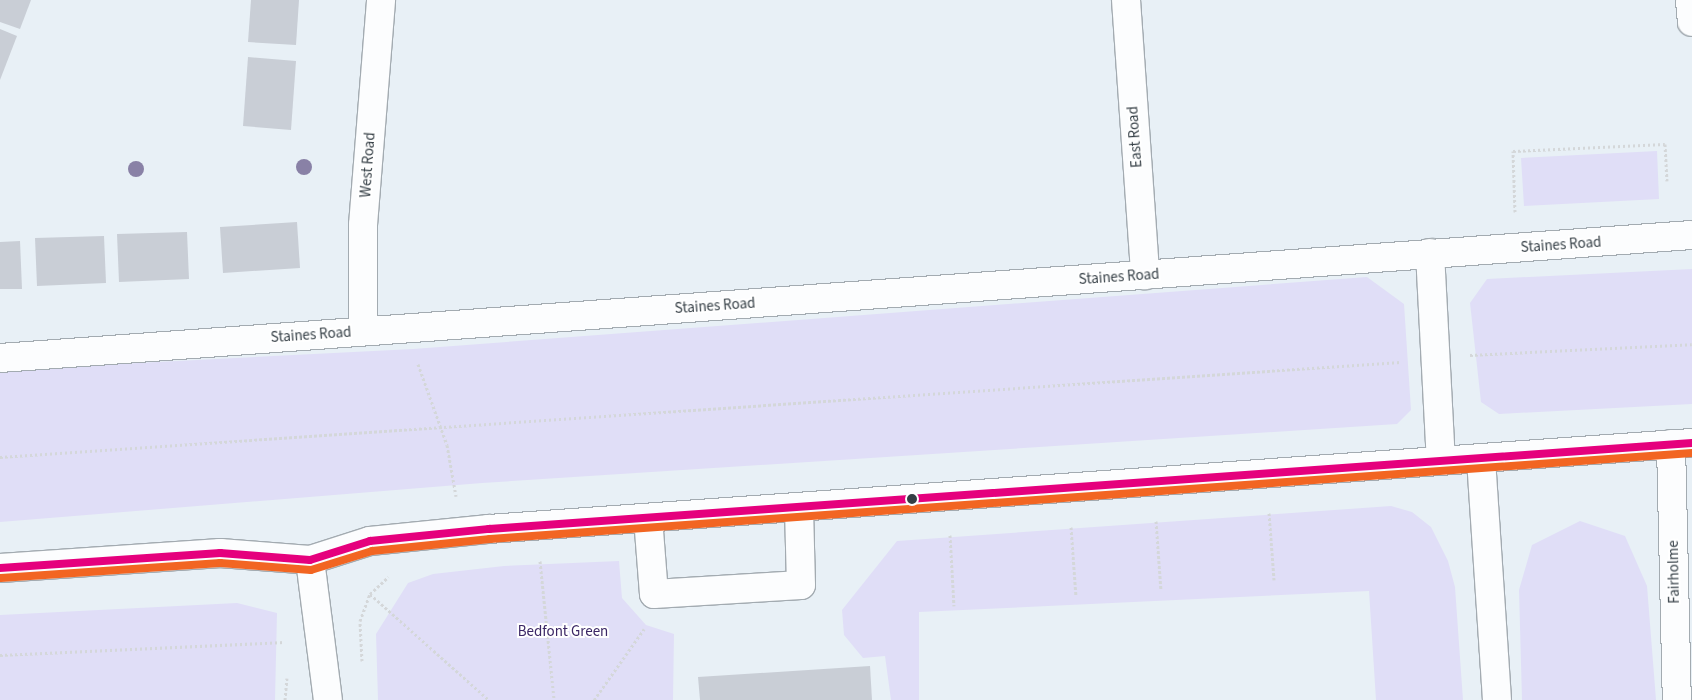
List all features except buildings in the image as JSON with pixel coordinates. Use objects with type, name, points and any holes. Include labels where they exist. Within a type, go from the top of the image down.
[{"type":"street","name":"West Road","points":[[363,331],[364,225],[381,0]]},
{"type":"street","name":"East Road","points":[[1126,0],[1145,275]]},
{"type":"street","points":[[1690,0],[1692,22]]},
{"type":"street","name":"Staines Road","points":[[0,358],[1692,235]]},
{"type":"street","points":[[1430,253],[1441,461]]},
{"type":"street","points":[[0,568],[220,553],[310,560],[370,541],[648,518],[1682,444]]},
{"type":"street","name":"Fairholme","points":[[1677,700],[1682,444]]},
{"type":"street","points":[[1481,459],[1497,700]]},
{"type":"street","points":[[648,518],[654,594],[801,585],[799,507]]},
{"type":"street","points":[[310,560],[328,700]]},
{"type":"path","points":[[1517,248],[1513,151],[1665,144],[1667,181]]},
{"type":"path","points":[[406,328],[440,427],[456,484],[456,507]]},
{"type":"path","points":[[1465,356],[1692,344]]},
{"type":"path","points":[[0,457],[1408,362]]},
{"type":"path","points":[[1269,513],[1274,580]]},
{"type":"path","points":[[1156,521],[1161,590]]},
{"type":"path","points":[[1071,526],[1076,596]]},
{"type":"path","points":[[950,535],[954,606]]},
{"type":"path","points":[[540,557],[554,700]]},
{"type":"path","points":[[362,672],[360,622],[370,594],[398,571]]},
{"type":"path","points":[[370,594],[489,700]]},
{"type":"path","points":[[594,700],[649,621]]},
{"type":"path","points":[[0,654],[288,642]]},
{"type":"green space","points":[[1657,151],[1659,199],[1524,206],[1521,158]]},
{"type":"green space","points":[[1692,269],[1692,404],[1499,414],[1481,402],[1470,303],[1487,279]]},
{"type":"green space","points":[[1367,277],[1404,304],[1411,410],[1397,424],[482,483],[0,522],[0,370],[413,349]]},
{"type":"green space","points":[[1391,506],[1412,512],[1431,527],[1448,561],[1455,587],[1463,700],[1376,700],[1369,591],[919,612],[919,700],[891,700],[885,656],[863,658],[844,635],[842,610],[897,541]]},
{"type":"green space","points":[[1580,521],[1625,536],[1647,586],[1656,700],[1522,700],[1519,590],[1532,545]]},
{"type":"green space","name":"Bedfont Green","points":[[619,561],[622,598],[646,625],[674,634],[673,700],[378,700],[376,634],[408,583],[433,574],[504,566]]},
{"type":"green space","points":[[237,603],[277,613],[275,700],[0,700],[0,615]]},
{"type":"transit line","points":[[0,568],[220,553],[310,560],[370,541],[489,529],[1692,443]]},
{"type":"transit line","points":[[1,578],[220,563],[311,570],[372,551],[490,539],[1692,453]]}]
